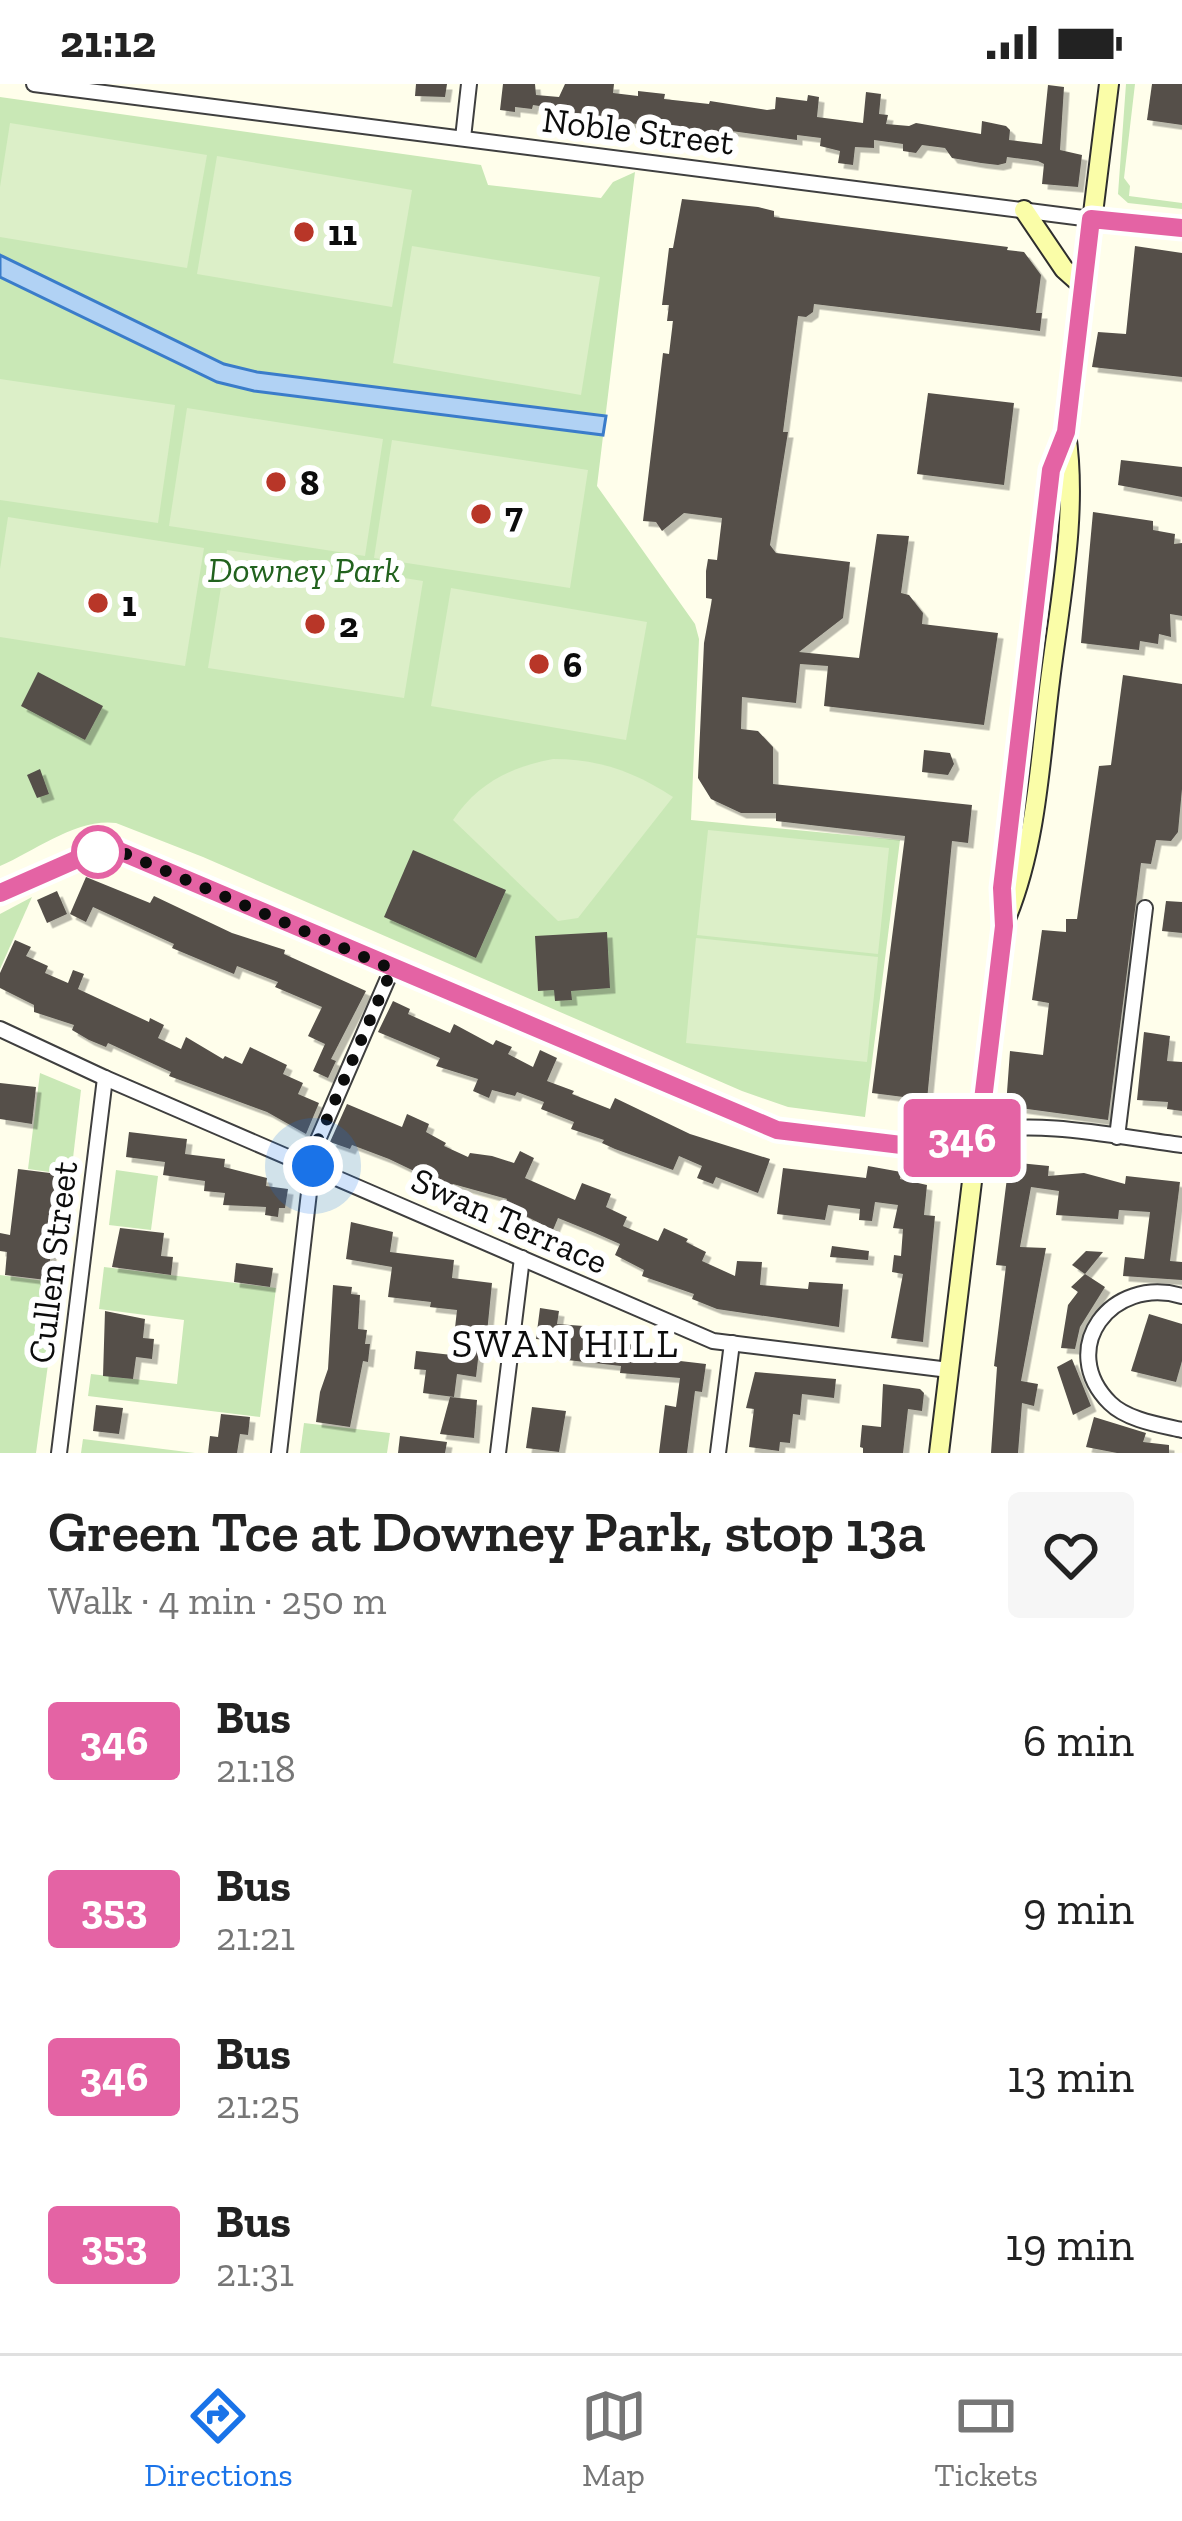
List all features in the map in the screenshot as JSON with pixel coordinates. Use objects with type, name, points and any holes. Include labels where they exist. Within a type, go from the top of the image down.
[{"type":"main road","points":[[939,1453],[1004,926],[1002,888],[1051,470],[1066,432],[1109,84]]},
{"type":"main road","points":[[1024,210],[1064,269],[1083,286]]},
{"type":"main road","points":[[1091,219],[1182,228]]},
{"type":"main road","points":[[0,893],[91,853],[117,850],[777,1130],[918,1147],[979,1133]]},
{"type":"street","name":"Noble Street","points":[[34,84],[1091,219]]},
{"type":"street","points":[[463,138],[469,84]]},
{"type":"street","points":[[1117,1137],[1144,908]]},
{"type":"street","points":[[279,1453],[314,1149],[392,969]]},
{"type":"street","name":"Swan Terrace","points":[[0,1029],[713,1341],[949,1370]]},
{"type":"street","name":"Cullen Street","points":[[59,1453],[105,1078]]},
{"type":"street","points":[[979,1133],[1006,1128],[1182,1145]]},
{"type":"street","points":[[499,1453],[522,1258]]},
{"type":"street","points":[[1182,1296],[1150,1291],[1124,1298],[1101,1319],[1089,1353],[1095,1380],[1111,1404],[1182,1430]]},
{"type":"street","points":[[718,1453],[732,1343]]},
{"type":"green space","points":[[1126,84],[1135,84],[1124,178],[1130,186],[1129,196],[1182,203],[1182,209],[1128,203],[1118,194]]},
{"type":"green space","name":"Downey Park","points":[[0,97],[481,165],[488,185],[601,198],[613,182],[635,172],[597,486],[695,624],[699,639],[691,820],[900,840],[865,1117],[788,1107],[742,1091],[116,823],[71,830],[0,866]]},
{"type":"green space","points":[[10,123],[207,155],[187,268],[0,237],[0,187]]},
{"type":"green space","name":"11","points":[[217,156],[412,190],[392,307],[197,274]]},
{"type":"green space","points":[[412,246],[600,277],[581,395],[393,363]]},
{"type":"green space","points":[[0,379],[175,405],[158,523],[0,500]]},
{"type":"green space","name":"8","points":[[187,408],[383,439],[365,556],[169,526]]},
{"type":"green space","name":"7","points":[[392,440],[588,470],[570,588],[374,558]]},
{"type":"green space","name":"1","points":[[8,517],[204,548],[185,666],[0,637],[0,569]]},
{"type":"green space","name":"2","points":[[227,550],[423,581],[404,698],[208,668]]},
{"type":"green space","name":"6","points":[[451,588],[647,622],[626,740],[431,706]]},
{"type":"green space","points":[[553,759],[616,769],[673,797],[578,918],[558,921],[453,820],[496,779]]},
{"type":"green space","points":[[708,830],[889,848],[878,954],[697,935]]},
{"type":"green space","points":[[32,897],[0,969],[0,914]]},
{"type":"green space","points":[[696,938],[878,957],[867,1062],[686,1043]]},
{"type":"green space","points":[[40,1073],[81,1090],[71,1175],[28,1169]]},
{"type":"green space","points":[[116,1170],[158,1176],[151,1230],[109,1225]]},
{"type":"green space","points":[[104,1267],[276,1288],[260,1417],[88,1396],[91,1374],[177,1384],[184,1320],[99,1309]]},
{"type":"green space","points":[[0,1275],[59,1283],[36,1453],[0,1453]]},
{"type":"green space","points":[[304,1423],[390,1433],[387,1453],[300,1453]]},
{"type":"green space","points":[[83,1439],[195,1453],[81,1453]]},
{"type":"water","points":[[0,255],[224,364],[606,416],[603,435],[254,391],[217,382],[0,277]]},
{"type":"building","points":[[416,84],[447,84],[445,97],[415,96]]},
{"type":"building","points":[[503,84],[535,84],[536,95],[559,97],[565,84],[614,84],[613,93],[638,96],[638,91],[665,94],[664,99],[767,110],[775,109],[776,97],[807,101],[808,95],[819,97],[817,117],[863,123],[866,92],[881,94],[879,114],[888,115],[886,124],[916,123],[981,134],[982,121],[1006,126],[1009,140],[1042,144],[1048,85],[1064,87],[1060,150],[1082,155],[1078,187],[1042,184],[1044,164],[1038,161],[1007,157],[1006,163],[998,165],[981,163],[952,158],[945,148],[922,145],[916,153],[903,151],[903,144],[874,140],[874,148],[855,147],[853,165],[838,163],[840,151],[820,146],[821,138],[797,135],[797,140],[724,130],[718,136],[679,133],[680,129],[603,120],[603,116],[561,117],[558,109],[533,105],[532,109],[515,107],[515,112],[500,110]]},
{"type":"building","points":[[1152,84],[1182,84],[1182,125],[1147,120]]},
{"type":"building","points":[[682,199],[758,207],[774,211],[774,217],[1008,247],[1024,252],[1041,275],[1036,313],[1042,313],[1040,331],[814,304],[813,312],[798,316],[783,432],[788,432],[770,545],[776,553],[850,562],[843,618],[799,652],[859,658],[877,534],[909,536],[901,593],[909,595],[923,613],[922,624],[998,633],[984,725],[824,706],[828,666],[800,664],[796,703],[742,697],[741,729],[758,731],[773,747],[773,784],[972,805],[968,843],[952,841],[927,1100],[872,1093],[905,836],[776,821],[776,813],[741,813],[711,799],[698,778],[704,643],[712,599],[706,598],[706,571],[708,559],[717,560],[722,518],[684,513],[662,531],[656,522],[643,521],[663,353],[669,354],[673,321],[667,321],[669,305],[662,305],[669,248],[673,248]]},
{"type":"building","points":[[1135,246],[1182,253],[1182,377],[1092,367],[1098,332],[1126,334]]},
{"type":"building","points":[[928,393],[1014,403],[1004,485],[917,474]]},
{"type":"building","points":[[1121,460],[1182,467],[1182,497],[1118,485]]},
{"type":"building","points":[[1093,512],[1153,521],[1153,530],[1175,534],[1174,544],[1182,543],[1182,616],[1170,614],[1171,637],[1159,634],[1158,644],[1140,641],[1139,650],[1081,643]]},
{"type":"building","points":[[38,672],[103,706],[85,740],[21,706]]},
{"type":"building","points":[[1123,675],[1182,684],[1182,789],[1178,832],[1171,841],[1156,840],[1151,864],[1141,863],[1108,1120],[1006,1106],[1010,1051],[1043,1055],[1049,1003],[1032,1000],[1042,930],[1066,932],[1066,919],[1077,919],[1099,766],[1111,765]]},
{"type":"building","points":[[924,750],[950,753],[954,764],[948,775],[922,772]]},
{"type":"building","points":[[40,769],[49,794],[37,798],[27,775]]},
{"type":"building","points":[[413,850],[506,890],[476,958],[384,917]]},
{"type":"building","points":[[86,877],[150,903],[154,896],[232,933],[285,950],[284,954],[366,991],[331,1059],[336,1061],[328,1078],[313,1071],[325,1044],[308,1036],[322,1007],[275,987],[278,982],[237,966],[234,974],[172,948],[174,944],[93,907],[86,922],[70,914]]},
{"type":"building","points":[[57,891],[67,914],[47,923],[37,900]]},
{"type":"building","points":[[1166,901],[1182,902],[1182,933],[1162,931]]},
{"type":"building","points":[[607,932],[610,988],[571,991],[572,1000],[555,1001],[554,990],[538,991],[535,936]]},
{"type":"building","points":[[15,940],[31,947],[26,956],[48,966],[45,973],[68,983],[73,970],[84,974],[78,989],[164,1025],[158,1038],[181,1049],[186,1037],[223,1059],[242,1064],[250,1047],[287,1065],[283,1074],[303,1083],[298,1094],[319,1103],[306,1134],[267,1112],[169,1076],[171,1072],[108,1043],[106,1047],[89,1040],[72,1030],[74,1025],[34,1012],[34,1005],[0,988],[0,973]]},
{"type":"building","points":[[393,1001],[410,1009],[408,1014],[450,1033],[454,1024],[493,1045],[496,1040],[512,1047],[508,1054],[533,1067],[540,1050],[557,1058],[547,1081],[574,1091],[572,1094],[610,1109],[615,1098],[690,1134],[770,1159],[758,1193],[716,1177],[713,1184],[697,1178],[702,1166],[679,1156],[673,1170],[615,1149],[604,1140],[571,1129],[574,1122],[541,1109],[544,1102],[517,1092],[515,1096],[492,1090],[489,1098],[473,1091],[478,1079],[436,1066],[440,1058],[378,1032]]},
{"type":"building","points":[[1144,1032],[1170,1036],[1167,1061],[1182,1062],[1182,1111],[1167,1109],[1168,1102],[1137,1100]]},
{"type":"building","points":[[0,1083],[36,1087],[32,1124],[0,1119]]},
{"type":"building","points":[[347,1104],[402,1127],[407,1114],[429,1124],[426,1132],[444,1146],[468,1157],[470,1153],[514,1163],[520,1151],[534,1158],[525,1178],[575,1200],[582,1183],[611,1194],[606,1207],[627,1217],[623,1226],[658,1241],[664,1228],[706,1252],[702,1261],[735,1276],[737,1261],[762,1262],[760,1285],[808,1289],[809,1282],[843,1284],[839,1327],[717,1309],[692,1299],[694,1294],[642,1276],[644,1270],[615,1255],[620,1244],[595,1233],[558,1218],[553,1230],[504,1205],[507,1199],[453,1184],[449,1192],[389,1159],[330,1142]]},
{"type":"building","points":[[129,1132],[187,1139],[185,1154],[225,1159],[224,1167],[267,1178],[266,1186],[288,1189],[285,1208],[279,1208],[278,1217],[265,1215],[266,1207],[223,1205],[225,1193],[204,1191],[205,1181],[163,1175],[165,1162],[126,1157]]},
{"type":"building","points":[[1009,1162],[1049,1166],[1048,1176],[1084,1173],[1125,1184],[1126,1176],[1180,1182],[1170,1261],[1182,1262],[1182,1280],[1123,1276],[1125,1257],[1144,1259],[1150,1212],[1119,1210],[1118,1219],[1056,1215],[1059,1191],[1031,1187],[1020,1247],[1046,1248],[1021,1381],[1038,1384],[1034,1406],[1022,1403],[1018,1453],[991,1453],[994,1366],[1006,1266],[996,1265]]},
{"type":"building","points":[[868,1166],[901,1172],[900,1179],[927,1185],[924,1215],[935,1216],[923,1342],[891,1338],[903,1274],[892,1272],[894,1255],[901,1256],[903,1229],[893,1228],[898,1205],[875,1202],[872,1221],[859,1220],[860,1209],[828,1205],[825,1220],[777,1214],[783,1168],[866,1178]]},
{"type":"building","points":[[18,1169],[58,1174],[46,1280],[5,1275],[7,1252],[0,1251],[0,1233],[10,1235]]},
{"type":"building","points":[[351,1222],[393,1232],[390,1252],[454,1260],[452,1278],[492,1283],[486,1343],[480,1342],[476,1377],[457,1374],[454,1397],[423,1393],[426,1370],[414,1369],[416,1351],[452,1355],[457,1310],[388,1297],[392,1267],[346,1259]]},
{"type":"building","points":[[120,1228],[164,1233],[161,1256],[173,1257],[171,1275],[112,1267]]},
{"type":"building","points":[[832,1246],[869,1251],[868,1260],[830,1257]]},
{"type":"building","points":[[1086,1251],[1103,1252],[1085,1274],[1072,1265]]},
{"type":"building","points":[[236,1263],[273,1268],[270,1287],[234,1282]]},
{"type":"building","points":[[1085,1274],[1105,1287],[1080,1327],[1075,1349],[1061,1348],[1068,1305],[1078,1292],[1071,1287]]},
{"type":"building","points":[[333,1285],[352,1287],[351,1294],[360,1295],[358,1329],[367,1330],[365,1344],[370,1344],[350,1427],[316,1422],[328,1369]]},
{"type":"building","points":[[540,1308],[559,1311],[557,1324],[623,1329],[621,1343],[665,1349],[663,1359],[706,1364],[702,1392],[695,1391],[687,1453],[659,1453],[665,1405],[676,1407],[680,1378],[620,1373],[621,1366],[567,1360],[563,1342],[536,1339]]},
{"type":"building","points":[[105,1311],[145,1319],[143,1338],[154,1339],[152,1359],[136,1357],[133,1379],[103,1376]]},
{"type":"building","points":[[1149,1314],[1182,1324],[1182,1361],[1176,1382],[1131,1371]]},
{"type":"building","points":[[1072,1359],[1091,1406],[1073,1415],[1057,1367]]},
{"type":"building","points":[[755,1372],[836,1379],[834,1398],[802,1394],[800,1415],[793,1414],[790,1443],[780,1442],[779,1451],[749,1447],[754,1409],[746,1408]]},
{"type":"building","points":[[883,1384],[920,1389],[924,1393],[922,1411],[908,1409],[903,1453],[863,1453],[862,1425],[881,1427]]},
{"type":"building","points":[[450,1397],[477,1400],[474,1438],[440,1434]]},
{"type":"building","points":[[96,1405],[123,1408],[119,1434],[93,1431]]},
{"type":"building","points":[[532,1407],[566,1411],[559,1452],[526,1448]]},
{"type":"building","points":[[221,1414],[250,1417],[248,1435],[240,1434],[237,1453],[208,1453],[210,1436],[218,1437]]},
{"type":"building","points":[[1094,1417],[1146,1433],[1143,1442],[1169,1445],[1169,1453],[1117,1453],[1086,1447]]},
{"type":"building","points":[[400,1436],[447,1442],[445,1453],[398,1453]]},
{"type":"bus line","name":"346","points":[[0,893],[91,853],[117,850],[777,1130],[918,1147],[979,1133],[1051,470],[1066,432],[1091,219],[1182,228]]},
{"type":"place","name":"11","points":[[304,232]]},
{"type":"place","name":"8","points":[[276,482]]},
{"type":"place","name":"7","points":[[481,514]]},
{"type":"place","name":"1","points":[[98,603]]},
{"type":"place","name":"2","points":[[315,624]]},
{"type":"place","name":"6","points":[[539,664]]},
{"type":"district","name":"SWAN HILL","points":[[566,1343]]},
{"type":"route","points":[[98,852],[91,853],[117,850],[392,969],[314,1149],[313,1166]]}]
